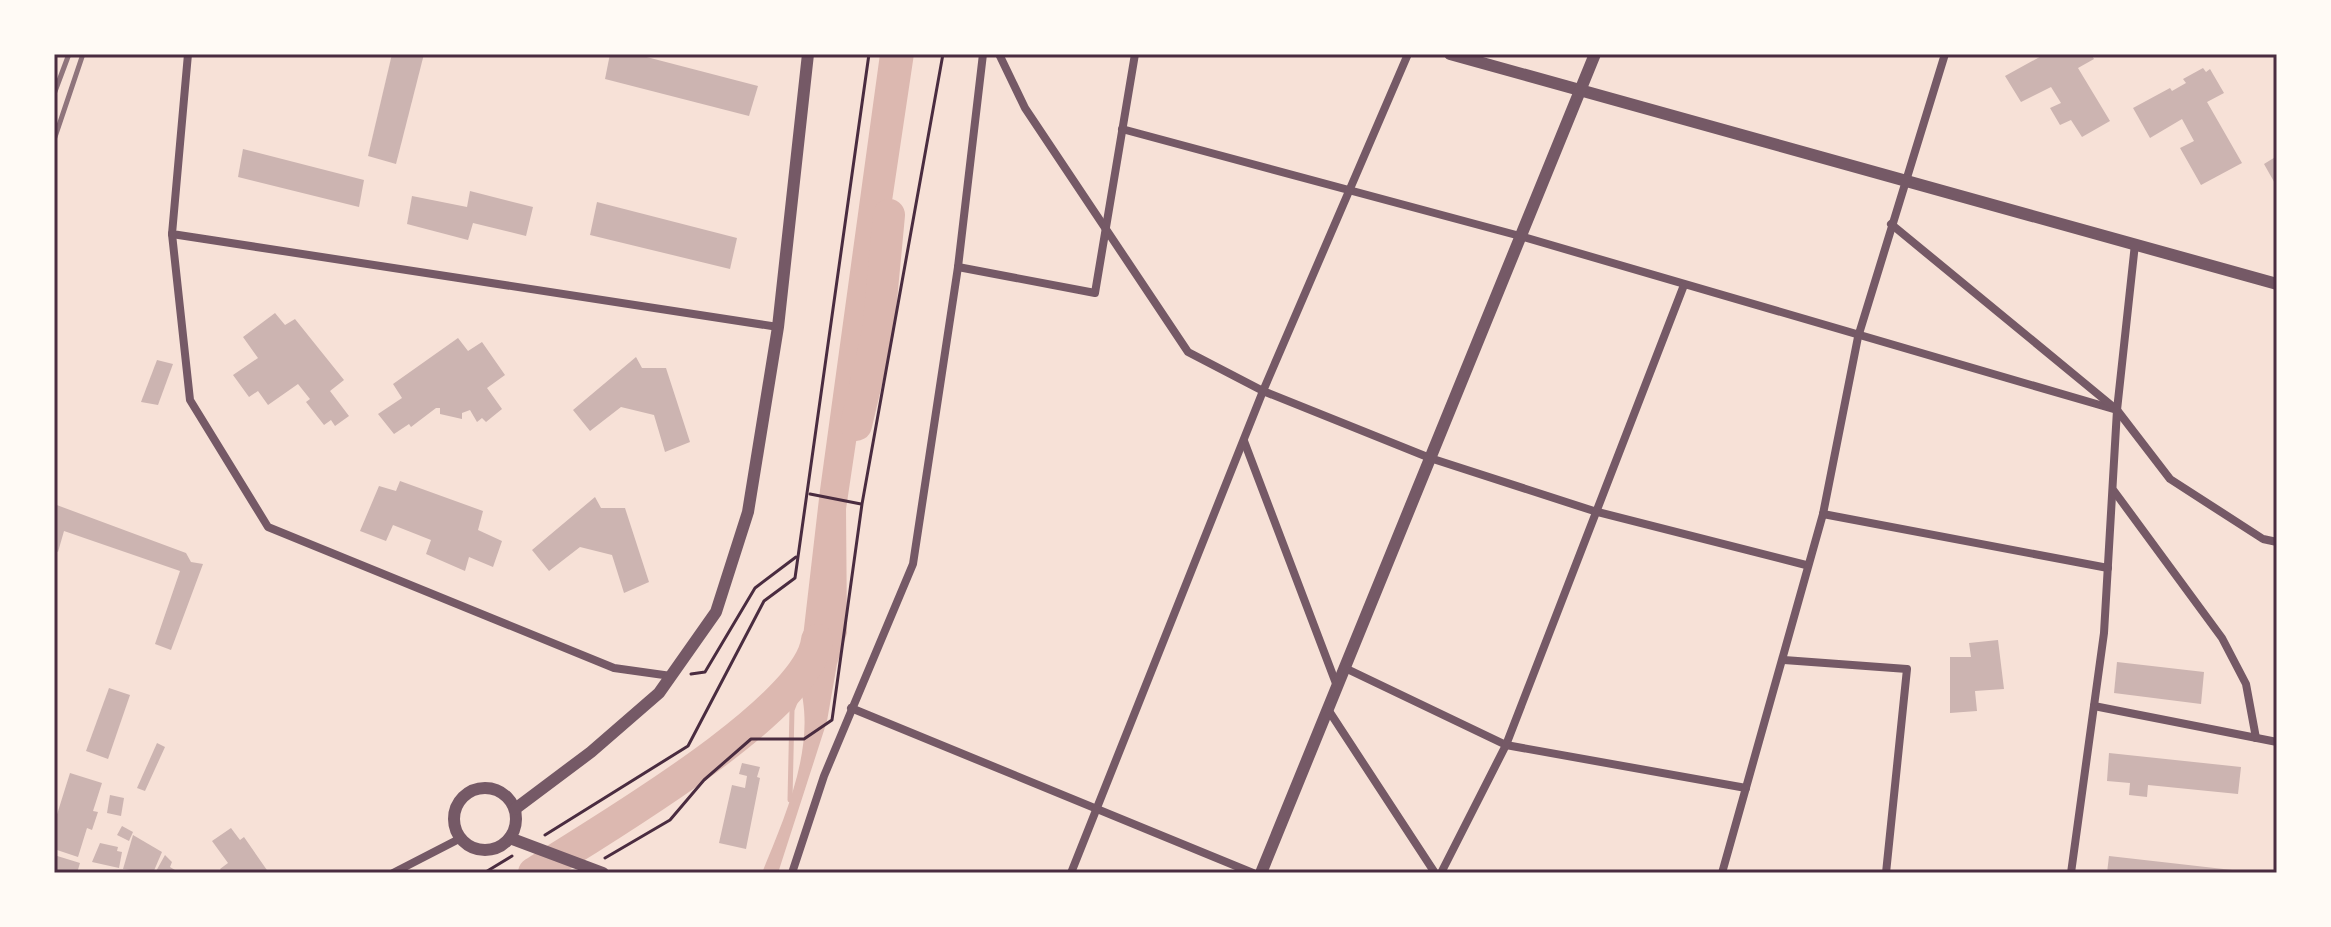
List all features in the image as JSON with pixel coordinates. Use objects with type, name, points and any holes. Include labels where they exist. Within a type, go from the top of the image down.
[{"type":"street","points":[[188,54],[172,234],[190,400],[268,527],[614,668],[671,676]]},
{"type":"street","points":[[515,809],[591,752],[659,693],[716,612],[735,561],[748,512],[778,327],[808,54]]},
{"type":"street","points":[[792,873],[851,708],[913,564],[958,267],[983,54]]},
{"type":"street","points":[[999,54],[1025,108],[1188,352],[1263,391],[1430,458],[1594,511],[1806,565]]},
{"type":"street","points":[[958,267],[1095,293],[1135,54]]},
{"type":"street","points":[[1071,873],[1263,391],[1408,54]]},
{"type":"street","points":[[1450,54],[2277,284]]},
{"type":"street","points":[[1261,873],[1595,54]]},
{"type":"street","points":[[1722,873],[1784,660],[1806,565],[1823,514],[1858,337],[1903,180],[1945,54]]},
{"type":"street","points":[[1122,129],[1350,193],[1520,236],[2117,410]]},
{"type":"street","points":[[1891,224],[2117,410],[2170,479],[2263,539],[2277,542]]},
{"type":"street","points":[[172,234],[778,327]]},
{"type":"street","points":[[2071,873],[2104,633],[2117,410],[2135,244]]},
{"type":"street","points":[[1441,873],[1506,745],[1684,285]]},
{"type":"street","points":[[1243,440],[1337,687]]},
{"type":"street","points":[[2114,491],[2222,638],[2246,684],[2256,738]]},
{"type":"street","points":[[1823,514],[2108,568]]},
{"type":"street","points":[[1784,660],[1907,669],[1886,873]]},
{"type":"street","points":[[1345,668],[1506,745],[1746,788]]},
{"type":"street","points":[[2094,706],[2277,742]]},
{"type":"street","points":[[851,708],[1253,873]]},
{"type":"street","points":[[1329,711],[1435,873]]},
{"type":"street","points":[[492,788],[502,792],[515,809],[515,829],[510,838],[485,850],[476,849],[461,838],[454,818],[456,807],[471,791],[492,788]]},
{"type":"street","points":[[393,873],[461,838]]},
{"type":"street","points":[[510,838],[598,869]]},
{"type":"path","points":[[598,869],[670,820],[704,780],[751,739],[804,739],[832,720],[862,504],[943,54]]},
{"type":"path","points":[[810,494],[862,504]]},
{"type":"path","points":[[671,676],[705,672],[755,588],[796,557]]},
{"type":"shaded area","points":[[880,54],[914,54],[846,509],[847,633],[837,664],[827,721],[778,873],[762,873],[789,803],[802,753],[803,704],[798,680],[820,490]]},
{"type":"building","points":[[392,54],[424,54],[396,164],[368,156]]},
{"type":"building","points":[[610,54],[635,54],[758,86],[749,116],[605,79]]},
{"type":"building","points":[[2045,54],[2091,54],[2094,59],[2078,68],[2110,121],[2082,137],[2071,120],[2060,125],[2050,108],[2061,103],[2051,87],[2021,102],[2005,76]]},
{"type":"building","points":[[2203,68],[2206,72],[2210,69],[2224,93],[2207,102],[2242,163],[2201,185],[2180,148],[2194,141],[2182,119],[2150,138],[2133,108],[2186,83],[2183,79]]},
{"type":"building","points":[[243,149],[364,180],[359,207],[238,177]]},
{"type":"building","points":[[2277,156],[2277,187],[2264,164]]},
{"type":"building","points":[[470,191],[533,207],[526,236],[473,223],[468,240],[407,224],[412,196],[467,207]]},
{"type":"building","points":[[597,202],[737,238],[730,269],[590,235]]},
{"type":"building","points":[[275,313],[285,325],[295,319],[344,380],[330,391],[349,416],[335,426],[331,420],[324,425],[306,402],[310,399],[298,384],[268,405],[258,391],[249,397],[233,375],[258,358],[243,337]]},
{"type":"building","points":[[458,338],[468,351],[482,342],[505,375],[487,388],[502,409],[486,422],[482,418],[477,422],[470,410],[462,413],[462,419],[440,414],[440,408],[436,408],[411,427],[409,424],[394,434],[378,414],[402,398],[393,384]]},
{"type":"building","points":[[636,357],[642,368],[666,368],[690,442],[665,452],[654,415],[621,407],[590,431],[573,410]]},
{"type":"building","points":[[157,360],[173,364],[158,405],[141,402]]},
{"type":"building","points":[[400,481],[483,511],[478,530],[502,541],[493,567],[469,557],[465,571],[426,554],[431,540],[393,525],[386,541],[360,531],[379,486],[396,491]]},
{"type":"building","points":[[595,497],[601,508],[625,508],[649,582],[624,593],[612,555],[580,547],[549,571],[532,550]]},
{"type":"building","points":[[54,504],[186,553],[191,562],[203,564],[171,650],[155,644],[180,571],[64,531],[58,552],[54,550]]},
{"type":"building","points":[[1998,640],[2004,689],[1975,691],[1977,711],[1950,713],[1950,657],[1971,657],[1969,643]]},
{"type":"building","points":[[2117,662],[2204,672],[2201,704],[2114,693]]},
{"type":"building","points":[[109,688],[130,695],[108,759],[86,751]]},
{"type":"building","points":[[157,743],[165,747],[145,791],[137,788]]},
{"type":"building","points":[[2109,753],[2241,767],[2238,794],[2148,785],[2147,797],[2129,795],[2130,783],[2107,781]]},
{"type":"building","points":[[742,763],[760,767],[746,849],[719,843],[732,785],[745,788],[747,776],[739,774]]},
{"type":"building","points":[[70,773],[102,783],[93,811],[98,812],[92,830],[87,828],[78,857],[54,849],[54,824]]},
{"type":"building","points":[[110,795],[124,798],[121,816],[107,813]]},
{"type":"building","points":[[122,826],[133,832],[129,841],[117,835]]},
{"type":"building","points":[[231,828],[240,840],[244,837],[269,873],[223,873],[220,869],[228,863],[212,841]]},
{"type":"building","points":[[133,835],[162,852],[153,873],[123,869]]},
{"type":"building","points":[[100,843],[118,847],[117,851],[122,852],[119,868],[92,862]]},
{"type":"building","points":[[54,855],[80,863],[77,873],[54,873]]},
{"type":"building","points":[[165,855],[172,862],[170,867],[180,873],[155,873]]},
{"type":"building","points":[[2109,856],[2241,871],[2241,873],[2107,873]]},
{"type":"waterway","points":[[856,425],[878,332],[889,215]]},
{"type":"waterway","points":[[534,873],[649,800],[740,734],[778,700],[805,668],[817,640]]},
{"type":"waterway","points":[[790,800],[792,710],[802,684]]},
{"type":"railway","points":[[54,94],[69,54]]},
{"type":"railway","points":[[54,140],[83,54]]}]
